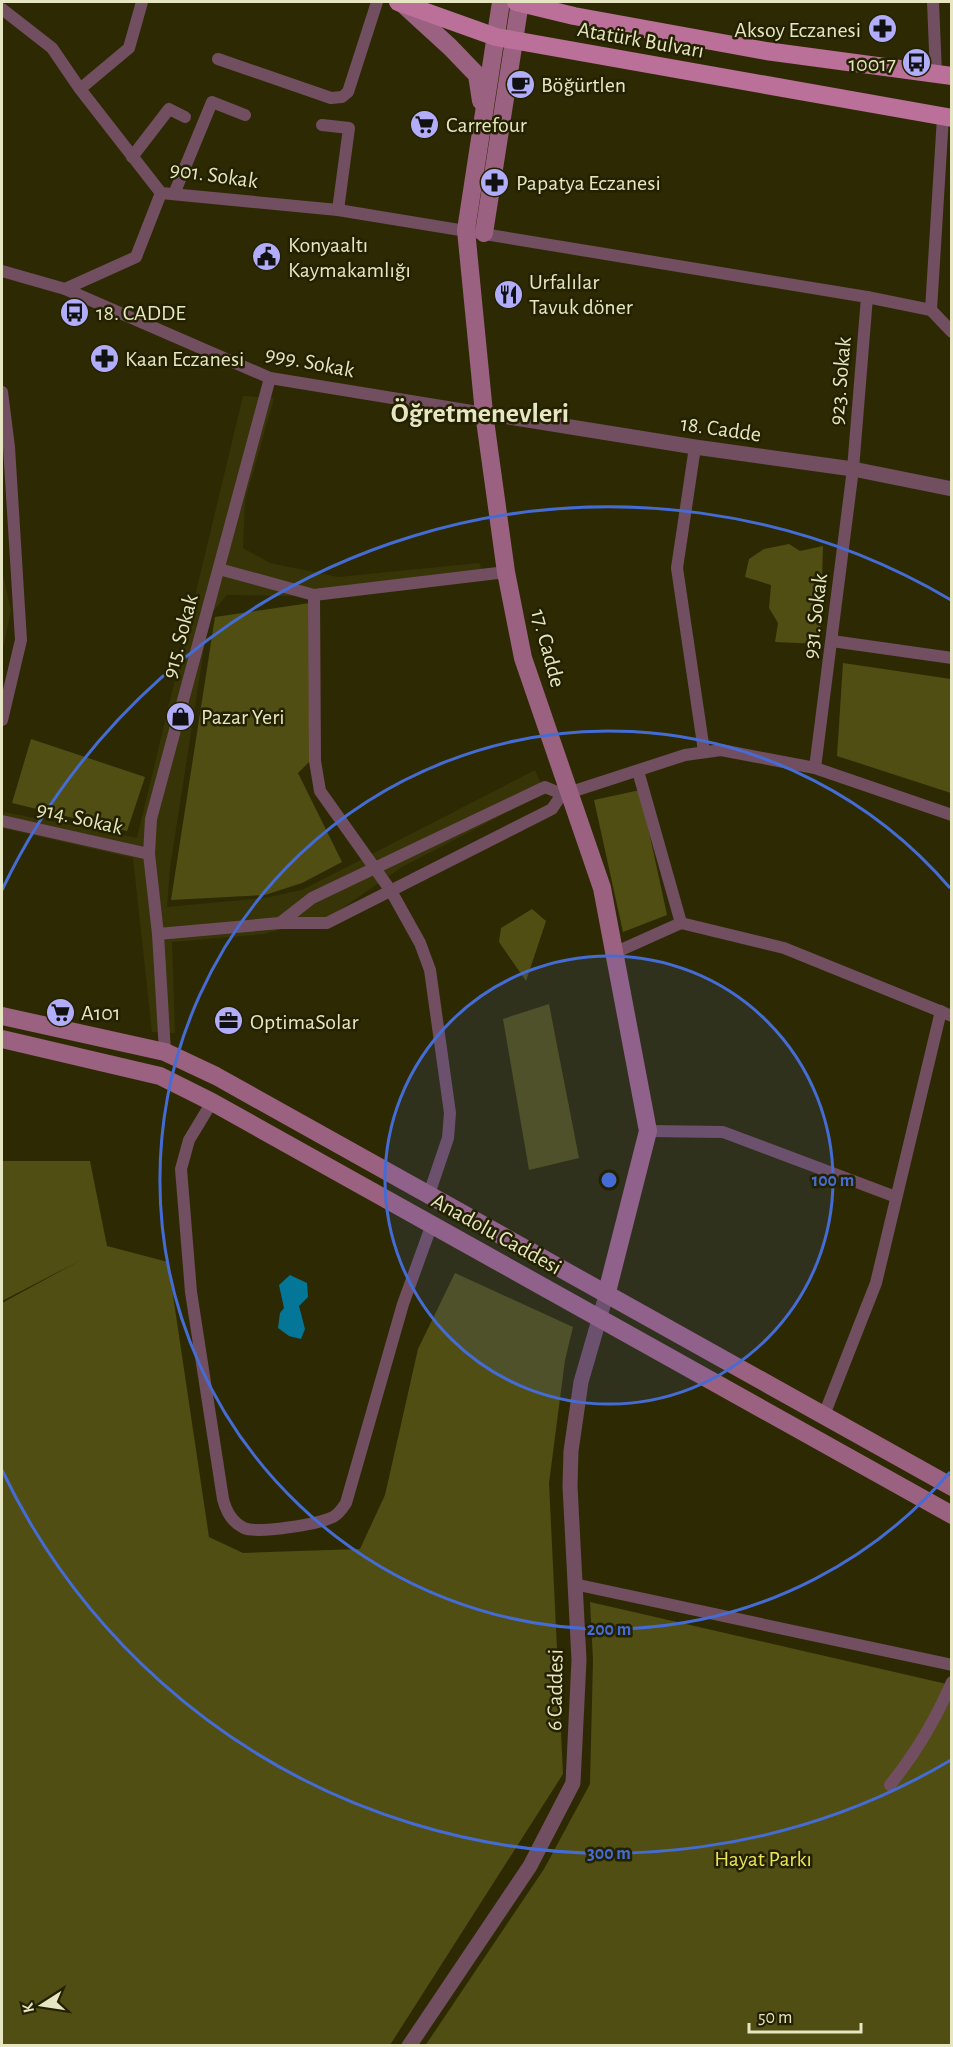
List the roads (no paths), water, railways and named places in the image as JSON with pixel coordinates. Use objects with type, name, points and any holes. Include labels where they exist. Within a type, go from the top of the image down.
[{"type":"main road","points":[[400,2],[477,75],[484,116]]},
{"type":"main road","name":"Atatürk Bulvarı","points":[[400,2],[505,39],[947,117]]},
{"type":"main road","name":"17. Cadde","points":[[501,2],[505,39],[484,116],[466,230],[484,413],[506,572],[523,658],[566,793],[602,888],[648,1131],[607,1292]]},
{"type":"main road","points":[[484,233],[505,39],[519,2]]},
{"type":"main road","name":"Atatürk Bulvarı","points":[[519,2],[574,16],[766,51],[944,75]]},
{"type":"main road","name":"Anadolu Caddesi","points":[[2,1016],[165,1052],[216,1076],[607,1292],[951,1486]]},
{"type":"main road","name":"Anadolu Caddesi","points":[[2,1039],[160,1076],[212,1102],[951,1515]]},
{"type":"street","points":[[80,89],[129,48],[142,2]]},
{"type":"street","points":[[218,59],[332,98],[342,97],[348,92],[377,2]]},
{"type":"street","points":[[933,2],[944,75]]},
{"type":"street","name":"901. Sokak","points":[[2,9],[52,48],[80,89],[161,193],[338,210],[867,297],[931,310]]},
{"type":"street","points":[[174,194],[212,102],[245,115]]},
{"type":"street","points":[[132,157],[169,109],[185,117]]},
{"type":"street","points":[[947,117],[931,310],[951,332]]},
{"type":"street","points":[[322,125],[349,128],[338,210]]},
{"type":"street","points":[[65,289],[136,257],[161,193]]},
{"type":"street","name":"999. Sokak","points":[[2,271],[65,289],[270,378],[484,413]]},
{"type":"street","name":"923. Sokak","points":[[853,469],[867,297]]},
{"type":"street","name":"915. Sokak","points":[[165,1052],[158,934],[149,854],[151,819],[270,378]]},
{"type":"street","points":[[2,392],[21,640],[2,720]]},
{"type":"street","name":"18. Cadde","points":[[484,413],[694,447],[853,469],[951,489]]},
{"type":"street","points":[[694,447],[676,568],[704,750]]},
{"type":"street","name":"931. Sokak","points":[[815,768],[853,469]]},
{"type":"street","points":[[219,569],[314,595],[506,572]]},
{"type":"street","points":[[314,595],[318,781],[324,800],[391,891],[426,956],[449,1097],[448,1138],[429,1194]]},
{"type":"street","points":[[832,641],[951,658]]},
{"type":"street","points":[[158,934],[280,923],[327,923],[552,809],[566,793],[704,750],[738,752],[815,768],[951,815]]},
{"type":"street","points":[[638,771],[681,923]]},
{"type":"street","points":[[280,923],[312,898],[545,787],[566,793]]},
{"type":"street","name":"914. Sokak","points":[[2,821],[149,854]]},
{"type":"street","points":[[614,953],[681,923],[784,948],[946,1013],[896,1197],[876,1283],[824,1415]]},
{"type":"street","points":[[212,1102],[189,1140],[181,1168],[191,1292],[221,1488],[226,1510],[239,1525],[256,1531],[325,1519],[340,1512],[346,1503],[402,1304],[432,1224]]},
{"type":"street","points":[[648,1131],[723,1132],[896,1197]]},
{"type":"street","name":"6 Caddesi","points":[[408,2046],[530,1866],[573,1783],[579,1660],[570,1486],[572,1451],[581,1382],[607,1292]]},
{"type":"street","points":[[574,1584],[951,1665]]},
{"type":"street","points":[[890,1785],[915,1755],[939,1712],[951,1682]]},
{"type":"water","points":[[290,1275],[307,1283],[308,1297],[299,1306],[305,1329],[301,1339],[289,1336],[278,1328],[280,1313],[284,1308],[279,1285]]},
{"type":"place","name":"Aksoy Eczanesi","points":[[882,29]]},
{"type":"place","name":"10017","points":[[917,63]]},
{"type":"place","name":"Böğürtlen","points":[[520,84]]},
{"type":"place","name":"Carrefour","points":[[425,124]]},
{"type":"place","name":"Papatya Eczanesi","points":[[495,182]]},
{"type":"place","name":"Konyaaltı Kaymakamlığı","points":[[267,257]]},
{"type":"place","name":"Urfalılar Tavuk döner","points":[[508,294]]},
{"type":"place","name":"18. CADDE","points":[[75,312]]},
{"type":"place","name":"Kaan Eczanesi","points":[[104,358]]},
{"type":"place","name":"Pazar Yeri","points":[[180,716]]},
{"type":"place","name":"A101","points":[[60,1012]]},
{"type":"place","name":"OptimaSolar","points":[[229,1021]]},
{"type":"district","name":"Öğretmenevleri","points":[[480,412]]},
{"type":"park label","name":"Hayat Parkı","points":[[763,1858]]}]
